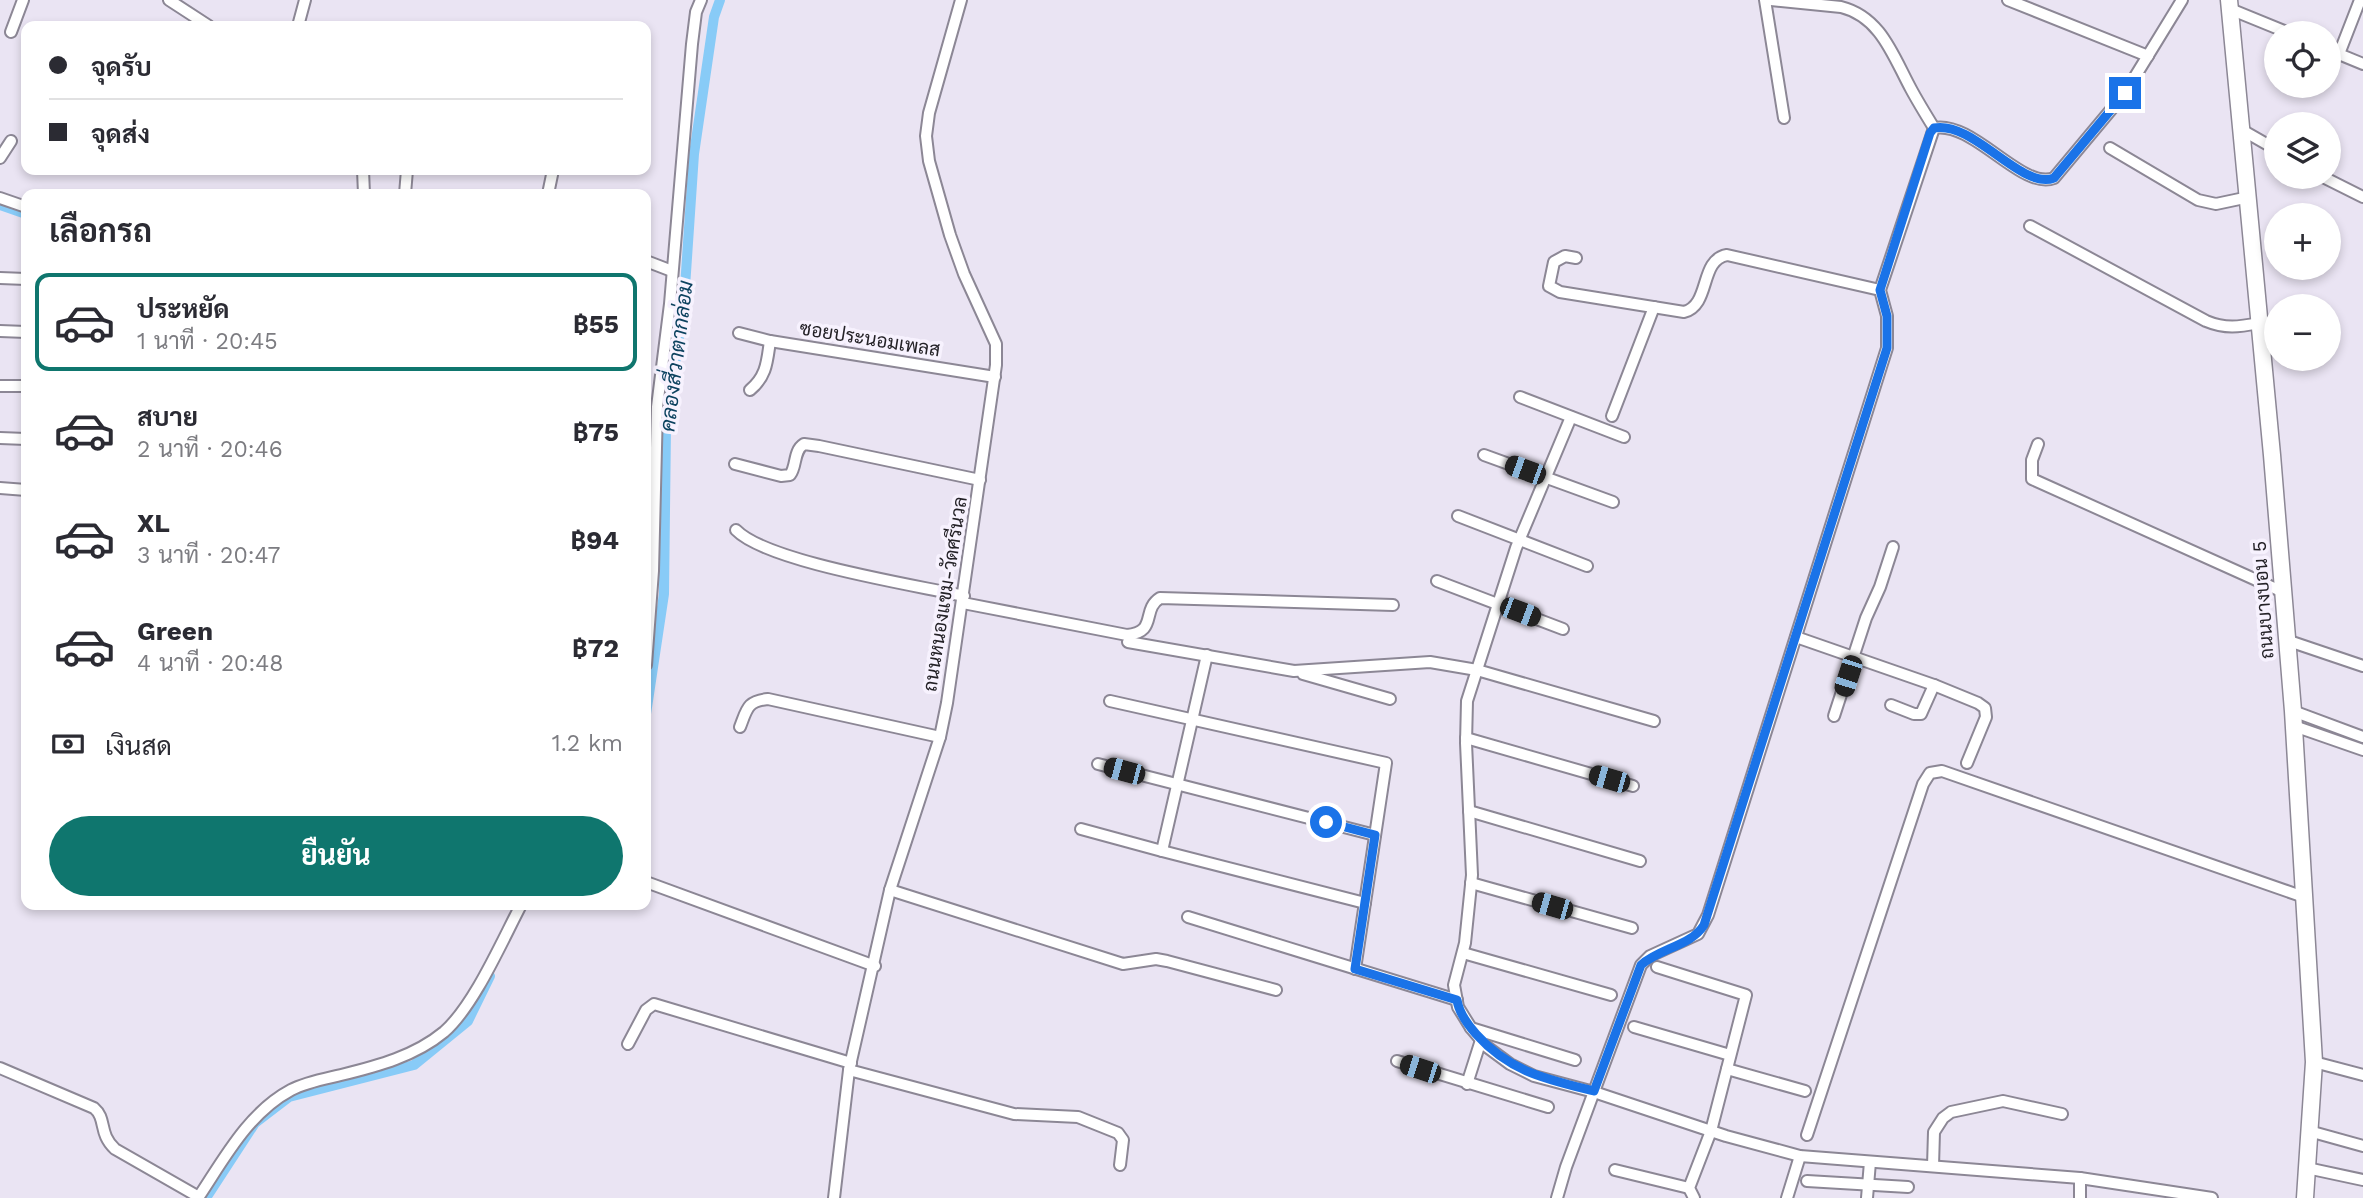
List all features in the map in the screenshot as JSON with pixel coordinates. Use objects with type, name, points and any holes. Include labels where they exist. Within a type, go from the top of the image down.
[{"type":"main road","name":"ถนนบางบอน 5","points":[[2230,5],[2294,719],[2314,1062],[2305,1198]]},
{"type":"street","points":[[11,32],[23,0]]},
{"type":"street","points":[[169,0],[201,21]]},
{"type":"street","points":[[300,21],[305,0]]},
{"type":"street","points":[[651,498],[651,455],[670,304],[692,44],[696,12],[701,0]]},
{"type":"street","name":"ถนนหนองแขม-วัดศรีนวล","points":[[834,1198],[850,1066],[891,890],[940,737],[995,377],[996,344],[964,274],[950,235],[929,161],[926,136],[929,113],[961,0]]},
{"type":"street","points":[[1765,0],[1784,118]]},
{"type":"street","points":[[1557,1198],[1641,965],[1650,956],[1698,934],[1704,925],[1887,348],[1887,316],[1881,286],[1934,128],[1886,41],[1868,19],[1841,7],[1771,0]]},
{"type":"street","points":[[2008,0],[2148,56]]},
{"type":"street","points":[[1934,128],[1950,128],[1990,149],[2030,177],[2047,181],[2054,178],[2109,114],[2182,0]]},
{"type":"street","points":[[2230,5],[2264,21]]},
{"type":"street","points":[[2341,38],[2358,5]]},
{"type":"street","points":[[2341,55],[2363,64]]},
{"type":"street","points":[[2242,130],[2264,143]]},
{"type":"street","points":[[0,158],[11,141]]},
{"type":"street","points":[[2110,148],[2198,201],[2216,204],[2249,197]]},
{"type":"street","points":[[2341,186],[2363,197]]},
{"type":"street","points":[[0,198],[21,205]]},
{"type":"street","points":[[2030,226],[2220,327],[2232,328],[2259,323]]},
{"type":"street","points":[[1576,258],[1565,256],[1554,262],[1549,286],[1553,289],[1684,312],[1692,310],[1698,304],[1713,262],[1718,257],[1727,255],[1881,286]]},
{"type":"street","points":[[651,263],[672,271]]},
{"type":"street","points":[[0,278],[21,279]]},
{"type":"street","points":[[1612,416],[1654,307]]},
{"type":"street","points":[[0,331],[21,332]]},
{"type":"street","name":"ซอยประนอมเพลส","points":[[739,333],[770,341],[995,377]]},
{"type":"street","points":[[750,390],[766,371],[770,341]]},
{"type":"street","points":[[0,386],[21,386]]},
{"type":"street","points":[[1520,397],[1624,437]]},
{"type":"street","points":[[1571,417],[1519,539],[1467,701],[1471,883],[1463,953],[1454,985],[1458,1007],[1471,1028],[1510,1064],[1534,1076],[1594,1091],[1711,1131],[1800,1156],[2080,1178],[2212,1198]]},
{"type":"street","points":[[0,438],[21,439]]},
{"type":"street","points":[[735,464],[781,476],[790,475],[800,446],[804,444],[980,480]]},
{"type":"street","points":[[2038,444],[2032,460],[2032,479],[2283,592]]},
{"type":"street","points":[[1484,456],[1613,502]]},
{"type":"street","points":[[0,488],[21,490]]},
{"type":"street","points":[[1458,516],[1587,566]]},
{"type":"street","points":[[736,530],[747,540],[782,555],[963,600],[1127,635],[1138,634],[1146,629],[1155,601],[1160,598],[1393,605]]},
{"type":"street","points":[[1834,716],[1893,547]]},
{"type":"street","points":[[1437,581],[1563,629]]},
{"type":"street","points":[[1796,637],[1934,685],[1985,708],[1986,717],[1964,770]]},
{"type":"street","points":[[2286,640],[2363,666]]},
{"type":"street","points":[[1128,642],[1294,671],[1390,699]]},
{"type":"street","points":[[1162,852],[1207,655]]},
{"type":"street","points":[[1294,671],[1430,662],[1477,670],[1654,721]]},
{"type":"street","points":[[1891,705],[1921,714],[1934,685]]},
{"type":"street","points":[[740,727],[749,706],[755,700],[768,699],[940,737]]},
{"type":"street","points":[[1110,701],[1386,763],[1355,969]]},
{"type":"street","points":[[2294,719],[2363,737]]},
{"type":"street","points":[[2294,719],[2363,750]]},
{"type":"street","points":[[1466,738],[1633,786]]},
{"type":"street","points":[[1098,764],[1375,835]]},
{"type":"street","points":[[1807,1135],[1923,784],[1930,773],[1964,770],[2304,897]]},
{"type":"street","points":[[1469,811],[1640,861]]},
{"type":"street","points":[[1081,829],[1365,903]]},
{"type":"street","points":[[1471,883],[1632,928]]},
{"type":"street","points":[[651,884],[875,966]]},
{"type":"street","points":[[891,890],[1123,964],[1156,959],[1276,989]]},
{"type":"street","points":[[0,1069],[94,1108],[102,1117],[102,1131],[107,1142],[115,1149],[198,1197],[252,1120],[270,1103],[306,1084],[410,1054],[444,1031],[464,1009],[519,910]]},
{"type":"street","points":[[1188,917],[1457,1000]]},
{"type":"street","points":[[1463,953],[1611,995]]},
{"type":"street","points":[[1615,1170],[1692,1193],[1746,995],[1657,967]]},
{"type":"street","points":[[628,1045],[646,1010],[654,1004],[1014,1114],[1059,1114],[1096,1122],[1118,1133],[1123,1140],[1120,1166]]},
{"type":"street","points":[[1634,1027],[1730,1055]]},
{"type":"street","points":[[1471,1028],[1575,1060]]},
{"type":"street","points":[[1467,1084],[1481,1040]]},
{"type":"street","points":[[1397,1061],[1548,1107]]},
{"type":"street","points":[[2314,1062],[2363,1075]]},
{"type":"street","points":[[1727,1069],[1805,1091]]},
{"type":"street","points":[[1933,1166],[1934,1132],[1943,1118],[1951,1112],[2003,1101],[2062,1114]]},
{"type":"street","points":[[2309,1131],[2363,1146]]},
{"type":"street","points":[[1787,1198],[1800,1156]]},
{"type":"street","points":[[1867,1198],[1870,1162]]},
{"type":"street","points":[[2307,1168],[2363,1180]]},
{"type":"street","points":[[2080,1178],[2080,1198]]},
{"type":"street","points":[[1807,1181],[1908,1187]]},
{"type":"waterway","name":"คลองสี่วาตากล่อม","points":[[651,681],[664,594],[666,427],[684,302],[694,154],[714,17],[720,0]]},
{"type":"waterway","points":[[0,205],[21,212]]},
{"type":"waterway","points":[[651,413],[665,418]]},
{"type":"waterway","name":"คลองสี่วาตากล่อม","points":[[206,1198],[255,1123],[289,1097],[414,1065],[468,1021],[490,976]]},
{"type":"route","points":[[1326,822],[1375,835],[1355,969],[1457,1000],[1458,1007],[1471,1028],[1487,1047],[1510,1064],[1534,1076],[1594,1091],[1641,965],[1650,956],[1698,934],[1704,925],[1887,348],[1887,316],[1880,290],[1930,133],[1941,126],[1950,128],[1990,149],[2030,177],[2047,181],[2054,178],[2125,93]]}]
